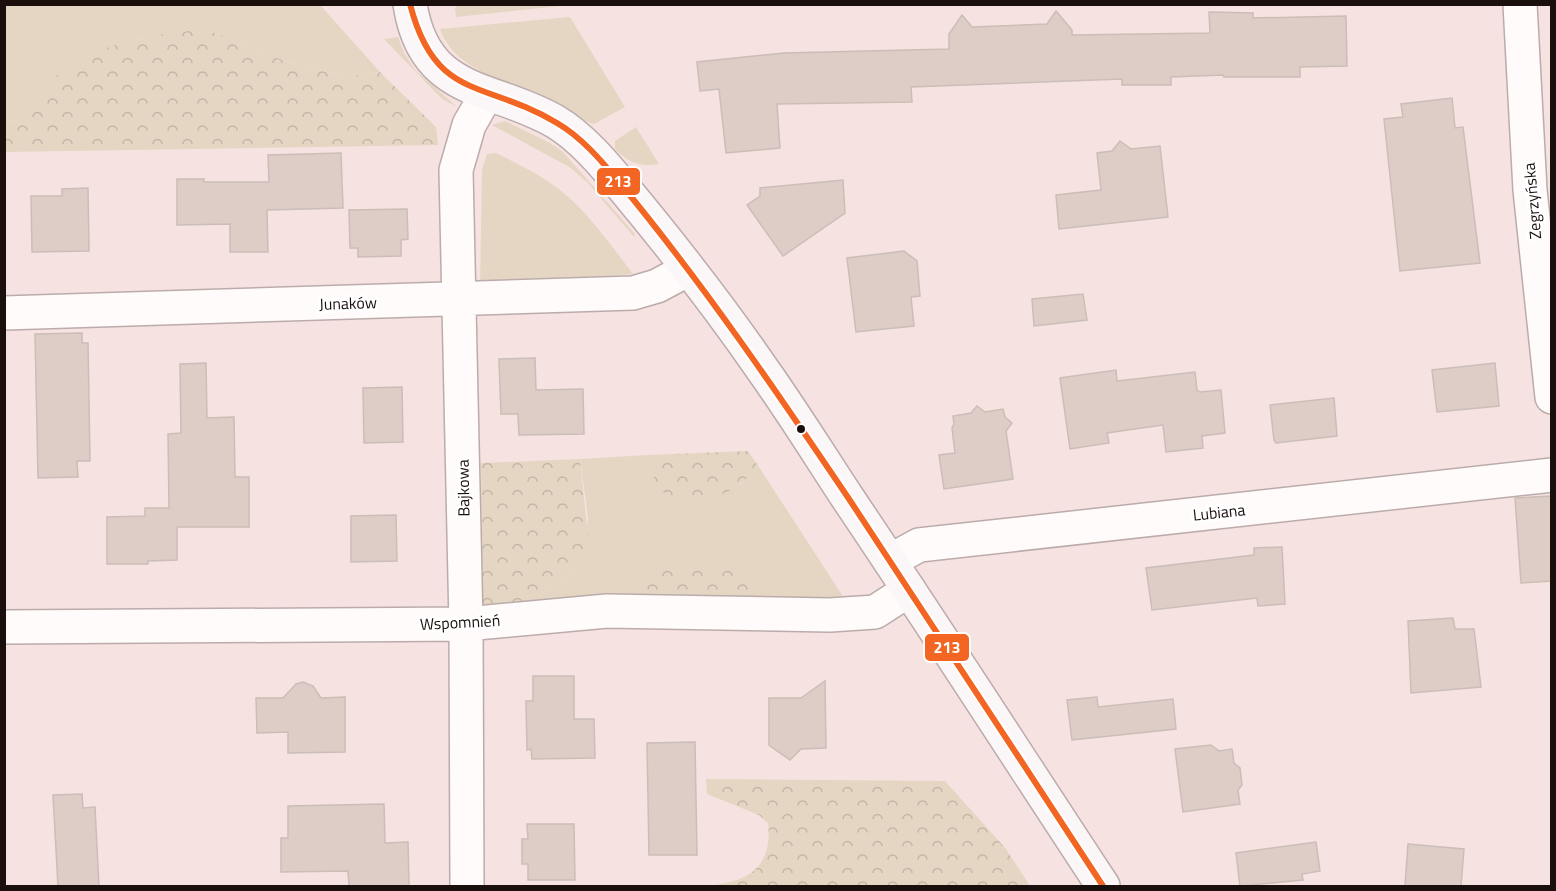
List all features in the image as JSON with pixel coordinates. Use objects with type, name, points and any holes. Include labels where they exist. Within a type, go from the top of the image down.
[{"type":"street","points":[[410,4],[412,21],[423,48],[436,65],[458,81],[486,95],[557,122],[591,152],[622,186],[765,372],[1102,886]]},
{"type":"street","name":"Zegrzyńska","points":[[1520,4],[1530,190],[1551,398]]},
{"type":"street","name":"Bajkowa","points":[[467,886],[466,624],[456,170],[470,126],[486,95]]},
{"type":"street","name":"Junaków","points":[[4,313],[633,293],[657,286],[687,270]]},
{"type":"street","name":"Lubiana","points":[[890,561],[919,545],[1551,476]]},
{"type":"street","name":"Wspomnień","points":[[4,627],[466,624],[607,611],[830,615],[875,612],[909,590]]},
{"type":"green space","points":[[460,4],[559,4],[560,6],[456,17],[455,8]]},
{"type":"green space","points":[[4,5],[320,5],[380,72],[344,77],[262,54],[240,40],[142,38],[88,56],[66,67],[52,81],[48,94],[34,112],[26,118],[5,123]]},
{"type":"green space","points":[[570,17],[625,107],[594,124],[581,119],[546,97],[500,80],[470,65],[447,44],[440,29]]},
{"type":"green space","points":[[203,30],[240,40],[262,54],[344,77],[380,72],[436,127],[438,145],[5,152],[5,123],[20,119],[37,108],[57,75],[66,67],[96,52],[132,41],[170,33]]},
{"type":"green space","points":[[398,37],[404,53],[415,70],[457,107],[442,99],[384,39]]},
{"type":"green space","points":[[505,121],[550,143],[563,152],[635,234],[634,237],[588,183],[571,168],[492,125]]},
{"type":"green space","points":[[636,127],[659,164],[635,163],[615,149],[615,141]]},
{"type":"green space","points":[[496,153],[562,191],[595,225],[633,274],[480,287],[482,170],[487,154]]},
{"type":"green space","points":[[748,451],[757,464],[742,483],[711,499],[689,502],[669,497],[661,490],[654,478],[648,455]]},
{"type":"green space","points":[[648,455],[655,481],[741,485],[757,464],[846,601],[749,602],[728,564],[707,564],[642,604],[530,606],[545,591],[582,566],[588,518],[580,459]]},
{"type":"green space","points":[[580,459],[589,547],[582,566],[545,591],[530,606],[490,607],[482,604],[481,463]]},
{"type":"green space","points":[[670,563],[728,564],[745,568],[750,581],[749,602],[642,604],[648,578],[656,570]]},
{"type":"green space","points":[[706,779],[945,781],[1006,849],[1030,886],[714,886],[734,881],[754,871],[764,858],[769,833],[768,823],[759,815],[707,794]]},
{"type":"building","points":[[1056,11],[1072,30],[1072,35],[1210,33],[1209,12],[1253,13],[1253,18],[1346,16],[1347,66],[1300,67],[1300,77],[1224,77],[1223,75],[1171,77],[1171,85],[1122,85],[1122,79],[911,87],[912,102],[777,104],[780,148],[726,153],[719,89],[700,91],[697,62],[784,53],[949,49],[949,34],[962,15],[972,27],[1047,24]]},
{"type":"building","points":[[1452,98],[1455,128],[1463,127],[1480,263],[1400,271],[1384,119],[1403,117],[1401,104]]},
{"type":"building","points":[[1120,141],[1131,149],[1160,146],[1168,217],[1059,229],[1056,195],[1101,190],[1097,153],[1112,151]]},
{"type":"building","points":[[341,153],[343,208],[267,210],[268,252],[230,252],[230,224],[177,225],[177,179],[204,179],[204,182],[269,182],[268,155]]},
{"type":"building","points":[[843,180],[845,213],[783,256],[747,205],[760,196],[760,188]]},
{"type":"building","points":[[88,188],[89,251],[32,252],[31,196],[62,196],[62,189]]},
{"type":"building","points":[[407,209],[408,239],[401,240],[401,256],[358,257],[358,248],[350,248],[349,210]]},
{"type":"building","points":[[904,251],[917,261],[920,296],[911,297],[914,326],[856,332],[847,258]]},
{"type":"building","points":[[1083,294],[1087,320],[1034,326],[1032,299]]},
{"type":"building","points":[[82,333],[82,343],[88,343],[90,461],[77,461],[78,477],[38,478],[35,334]]},
{"type":"building","points":[[535,358],[536,390],[583,389],[584,434],[519,435],[518,414],[501,414],[499,359]]},
{"type":"building","points":[[206,363],[207,418],[234,417],[235,477],[249,477],[249,527],[177,527],[177,560],[148,561],[148,564],[107,564],[107,517],[145,516],[145,508],[169,508],[168,434],[181,433],[180,364]]},
{"type":"building","points":[[1495,363],[1499,406],[1437,412],[1432,370]]},
{"type":"building","points":[[1116,370],[1117,381],[1195,372],[1197,390],[1200,392],[1221,390],[1225,433],[1202,436],[1203,448],[1166,452],[1163,425],[1107,433],[1109,443],[1070,449],[1060,378]]},
{"type":"building","points":[[402,387],[403,442],[364,443],[363,388]]},
{"type":"building","points":[[1334,398],[1337,436],[1276,443],[1270,405]]},
{"type":"building","points":[[977,406],[985,412],[1003,409],[1005,417],[1012,423],[1006,431],[1013,479],[944,489],[939,455],[955,453],[953,416],[971,413]]},
{"type":"building","points":[[1551,496],[1551,581],[1521,583],[1515,498]]},
{"type":"building","points":[[396,515],[397,561],[351,562],[351,516]]},
{"type":"building","points":[[1282,547],[1285,604],[1258,606],[1257,598],[1152,610],[1146,568],[1254,555],[1254,548]]},
{"type":"building","points":[[1453,618],[1455,629],[1474,629],[1481,687],[1411,693],[1408,621]]},
{"type":"building","points":[[533,676],[574,676],[574,719],[594,719],[595,758],[532,759],[531,749],[527,750],[526,701],[533,701]]},
{"type":"building","points":[[825,681],[826,748],[801,749],[790,760],[769,745],[769,698],[801,698]]},
{"type":"building","points":[[303,682],[313,686],[321,698],[345,697],[345,752],[288,753],[288,732],[257,733],[256,698],[283,698],[296,684]]},
{"type":"building","points":[[1097,697],[1098,707],[1173,699],[1176,729],[1072,740],[1067,700]]},
{"type":"building","points":[[695,742],[697,855],[649,855],[647,743]]},
{"type":"building","points":[[1211,745],[1219,751],[1232,749],[1234,763],[1240,768],[1242,785],[1238,790],[1240,804],[1183,812],[1175,749]]},
{"type":"building","points":[[82,794],[83,808],[95,807],[99,886],[58,886],[53,795]]},
{"type":"building","points":[[384,804],[385,843],[408,842],[409,886],[349,886],[348,871],[281,872],[281,838],[288,838],[288,806]]},
{"type":"building","points":[[527,824],[574,824],[575,880],[528,880],[528,864],[522,864],[522,839],[528,839]]},
{"type":"building","points":[[1316,842],[1320,871],[1302,874],[1303,880],[1240,886],[1236,853]]},
{"type":"building","points":[[1408,844],[1464,849],[1461,886],[1405,886]]},
{"type":"transit line","name":"213","points":[[410,4],[421,35],[434,58],[449,73],[466,84],[531,110],[566,129],[598,157],[651,221],[739,339],[823,461],[1103,886]]}]
